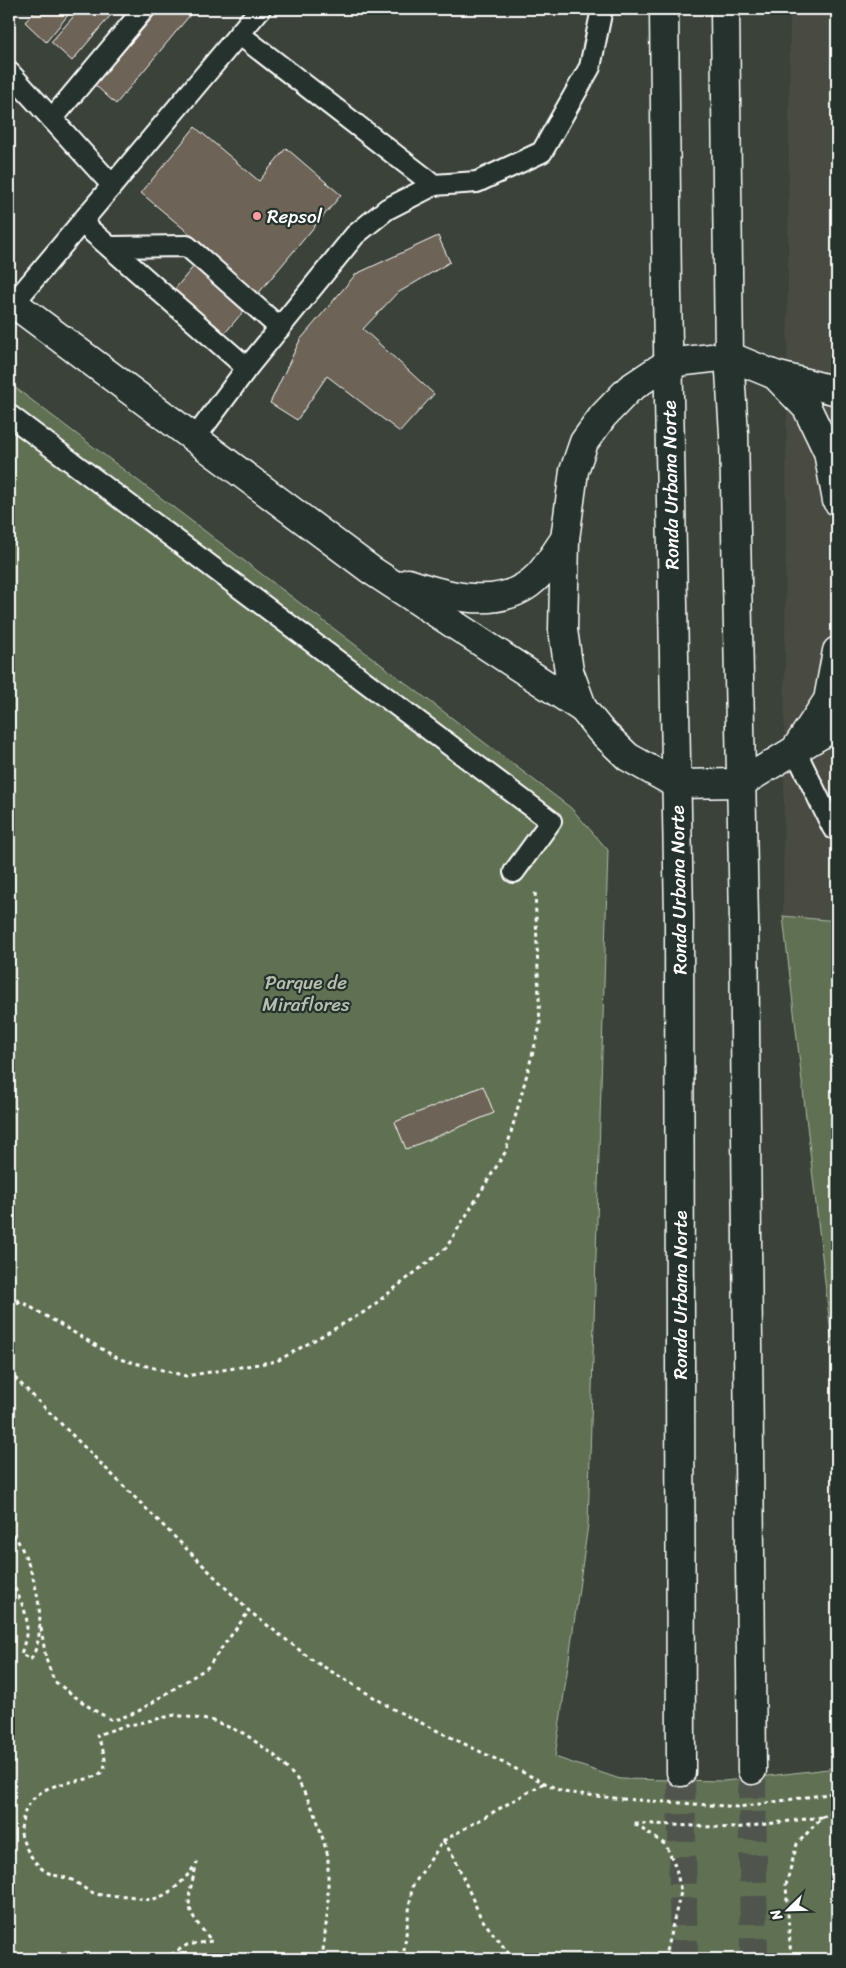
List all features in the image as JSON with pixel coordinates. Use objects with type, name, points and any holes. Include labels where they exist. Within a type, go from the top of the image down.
[{"type":"main road","name":"Ronda Urbana Norte","points":[[664,9],[668,363],[679,916],[681,1772]]},
{"type":"main road","points":[[725,9],[730,356],[734,434],[744,948],[752,1770]]},
{"type":"main road","points":[[11,302],[371,570],[582,709],[600,730],[628,757],[676,784],[741,782],[837,725]]},
{"type":"main road","points":[[582,709],[570,671],[563,630],[565,539],[574,471],[584,442],[603,416],[629,389],[668,363],[730,356],[775,375],[837,391]]},
{"type":"main road","points":[[775,375],[807,408],[828,452],[837,500]]},
{"type":"main road","points":[[371,570],[441,594],[488,599],[516,592],[538,576],[565,539]]},
{"type":"main road","points":[[795,750],[828,700],[837,651]]},
{"type":"lane","points":[[52,119],[144,9]]},
{"type":"lane","points":[[11,302],[81,222],[260,9]]},
{"type":"lane","points":[[195,438],[247,368],[355,235],[386,209],[434,185],[477,182],[542,152],[590,67],[602,9]]},
{"type":"lane","points":[[239,34],[434,185]]},
{"type":"lane","points":[[9,72],[112,185]]},
{"type":"lane","points":[[81,222],[247,368]]},
{"type":"lane","points":[[110,247],[187,246],[280,328]]},
{"type":"lane","points":[[9,414],[551,821],[514,872]]},
{"type":"lane","points":[[795,750],[833,828],[837,828]]},
{"type":"path","points":[[9,1296],[119,1359],[186,1376],[277,1361],[366,1311],[446,1248],[506,1151],[540,1026],[535,887],[514,872]]},
{"type":"path","points":[[9,1305],[22,1302]]},
{"type":"path","points":[[9,1372],[249,1611],[311,1659],[393,1709],[563,1792],[622,1799],[739,1806],[828,1794],[837,1790]]},
{"type":"path","points":[[9,1527],[17,1538],[34,1574],[46,1659],[54,1681],[92,1709],[110,1719],[118,1719],[137,1712],[207,1668],[249,1611]]},
{"type":"path","points":[[9,1579],[27,1616],[28,1633],[21,1654],[30,1659],[41,1628]]},
{"type":"path","points":[[164,1959],[187,1945],[212,1941],[196,1923],[188,1907],[190,1888],[197,1863],[181,1884],[170,1892],[153,1899],[143,1900],[127,1896],[97,1894],[66,1878],[44,1871],[25,1846],[21,1832],[25,1811],[33,1799],[44,1790],[69,1781],[99,1775],[105,1767],[105,1757],[98,1734],[175,1715],[214,1721],[245,1734],[274,1755],[297,1779],[315,1813],[328,1856],[328,1908],[322,1959]]},
{"type":"path","points":[[118,1719],[121,1727]]},
{"type":"path","points":[[403,1959],[412,1887],[444,1841],[544,1783]]},
{"type":"path","points":[[664,1959],[681,1892],[676,1868],[666,1845],[633,1823],[734,1828],[822,1817],[837,1812]]},
{"type":"path","points":[[790,1959],[786,1885],[797,1844],[822,1817]]},
{"type":"path","points":[[444,1841],[454,1857],[481,1918],[513,1959]]},
{"type":"shaded area","points":[[790,9],[837,9],[837,921],[783,915]]},
{"type":"green space","name":"Parque de Miraflores","points":[[9,383],[571,808],[608,850],[588,1525],[555,1757],[620,1779],[724,1781],[828,1769],[837,1764],[837,1959],[9,1959]]},
{"type":"green space","points":[[783,916],[837,921],[837,1387]]},
{"type":"building","points":[[37,9],[73,9],[46,42],[25,22]]},
{"type":"building","points":[[80,9],[116,9],[72,61],[51,42]]},
{"type":"building","points":[[160,9],[195,9],[116,104],[95,85]]},
{"type":"building","points":[[195,127],[259,181],[286,148],[341,195],[225,333],[174,290],[208,249],[141,193]]},
{"type":"building","points":[[438,236],[450,262],[396,294],[363,329],[434,394],[400,432],[327,376],[297,420],[270,403],[300,340],[356,274]]},
{"type":"building","points":[[483,1086],[494,1113],[406,1149],[395,1122]]},
{"type":"tunnel","points":[[752,1770],[754,1959]]},
{"type":"tunnel","points":[[681,1772],[684,1959]]},
{"type":"place","name":"Repsol","points":[[257,216]]}]
